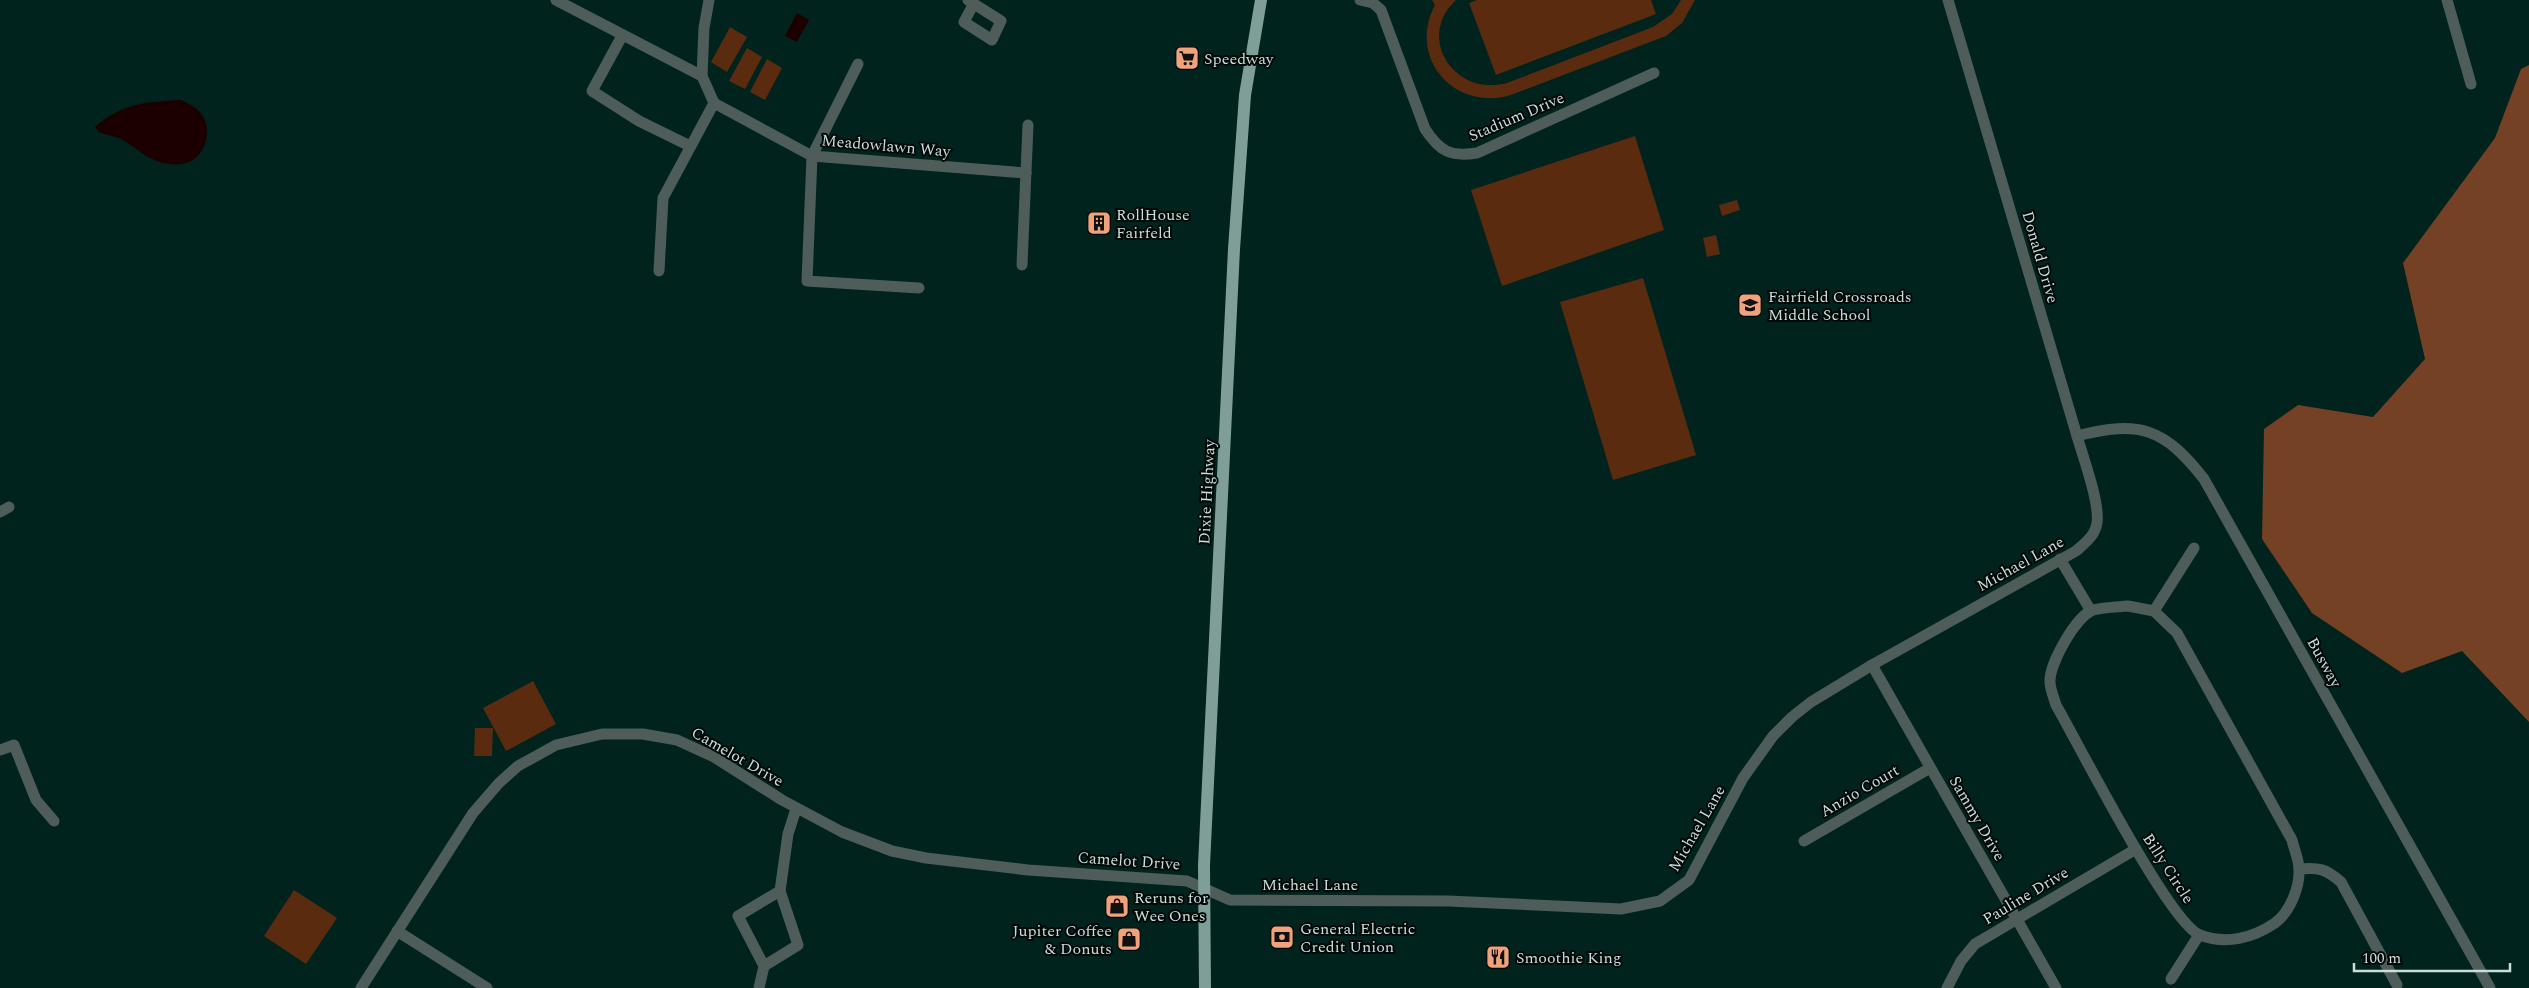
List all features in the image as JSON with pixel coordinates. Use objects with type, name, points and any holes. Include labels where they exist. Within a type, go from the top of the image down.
[{"type":"main road","name":"Dixie Highway","points":[[1206,988],[1206,891],[1204,865],[1234,249],[1244,95],[1261,0]]},
{"type":"street","points":[[556,0],[702,76]]},
{"type":"street","points":[[709,0],[704,28],[702,76],[714,103],[812,156],[807,281],[919,288]]},
{"type":"street","name":"Stadium Drive","points":[[1360,0],[1373,3],[1381,10],[1425,129],[1434,142],[1447,153],[1461,156],[1478,153],[1654,73]]},
{"type":"street","name":"Donald Drive","points":[[1948,0],[2078,436],[2096,504],[2097,524]]},
{"type":"street","points":[[2447,0],[2471,84]]},
{"type":"street","points":[[622,36],[592,91],[639,121],[690,146]]},
{"type":"street","name":"Meadowlawn Way","points":[[858,64],[812,156],[1026,173]]},
{"type":"street","points":[[659,271],[662,198],[714,103]]},
{"type":"street","points":[[1022,265],[1028,125]]},
{"type":"street","name":"Busway","points":[[2078,436],[2109,428],[2132,428],[2154,434],[2173,444],[2204,479],[2490,988]]},
{"type":"street","name":"Michael Lane","points":[[1206,891],[1230,900],[1448,901],[1621,909],[1660,902],[1689,880],[1743,778],[1772,736],[1810,702],[1872,665],[2076,551],[2092,537],[2097,524]]},
{"type":"street","points":[[2154,611],[2194,548]]},
{"type":"street","points":[[2060,560],[2091,610],[2128,606],[2154,611],[2177,633],[2292,840],[2299,869],[2294,896],[2277,921],[2259,932],[2237,940],[2199,935],[2171,979]]},
{"type":"street","name":"Billy Circle","points":[[2091,610],[2072,630],[2055,658],[2050,682],[2056,705],[2136,849],[2172,908],[2199,935]]},
{"type":"street","name":"Sammy Drive","points":[[1872,665],[2056,988]]},
{"type":"street","name":"Camelot Drive","points":[[361,988],[483,800],[518,766],[564,742],[602,734],[622,733],[677,740],[714,757],[796,808],[865,843],[901,854],[1028,870],[1187,881],[1206,891]]},
{"type":"street","points":[[0,750],[14,745],[36,800],[54,821]]},
{"type":"street","name":"Anzio Court","points":[[1804,841],[1930,768]]},
{"type":"street","points":[[764,966],[798,945],[780,891],[788,834],[796,808]]},
{"type":"street","name":"Pauline Drive","points":[[1947,988],[1961,961],[1974,944],[2136,849]]},
{"type":"street","points":[[2299,869],[2314,867],[2327,870],[2341,882],[2397,985]]},
{"type":"street","points":[[759,988],[764,966],[738,916],[780,891]]},
{"type":"street","points":[[397,931],[487,988]]},
{"type":"shaded area","points":[[1432,0],[1456,0],[1444,15],[1439,31],[1440,47],[1447,61],[1457,73],[1471,81],[1488,85],[1507,83],[1653,27],[1672,14],[1681,0],[1695,0],[1682,23],[1666,36],[1511,95],[1490,98],[1471,96],[1455,88],[1441,76],[1432,61],[1427,44],[1428,25],[1435,5]]},
{"type":"shaded area","points":[[1477,0],[1651,0],[1656,14],[1496,75],[1469,3]]},
{"type":"shaded area","points":[[797,13],[809,20],[797,42],[785,36]]},
{"type":"shaded area","points":[[730,27],[747,37],[727,72],[711,62]]},
{"type":"shaded area","points":[[747,48],[762,57],[745,89],[729,81]]},
{"type":"shaded area","points":[[767,59],[782,68],[765,100],[750,92]]},
{"type":"shaded area","points":[[2529,65],[2529,722],[2462,651],[2402,673],[2312,613],[2262,539],[2264,429],[2298,405],[2373,417],[2425,359],[2403,263],[2495,138],[2521,69]]},
{"type":"shaded area","points":[[181,100],[202,114],[207,129],[206,141],[202,150],[189,162],[171,164],[160,162],[146,156],[121,139],[99,132],[95,127],[125,108],[146,103]]},
{"type":"shaded area","points":[[1635,136],[1664,230],[1502,286],[1471,190]]},
{"type":"shaded area","points":[[1737,200],[1740,210],[1722,216],[1719,205]]},
{"type":"shaded area","points":[[1716,235],[1720,254],[1707,257],[1703,238]]},
{"type":"shaded area","points":[[1643,278],[1696,455],[1613,480],[1560,302]]},
{"type":"shaded area","points":[[533,681],[556,724],[506,751],[483,708]]},
{"type":"shaded area","points":[[475,728],[493,728],[492,756],[474,756]]},
{"type":"shaded area","points":[[294,890],[337,918],[306,964],[264,936]]},
{"type":"place","name":"Speedway","points":[[1187,58]]},
{"type":"place","name":"RollHouse Fairfeld","points":[[1099,223]]},
{"type":"place","name":"Fairfield Crossroads Middle School","points":[[1750,305]]},
{"type":"place","name":"Reruns for Wee Ones","points":[[1117,906]]},
{"type":"place","name":"General Electric Credit Union","points":[[1282,937]]},
{"type":"place","name":"Jupiter Coffee & Donuts","points":[[1129,939]]},
{"type":"place","name":"Smoothie King","points":[[1498,957]]}]
